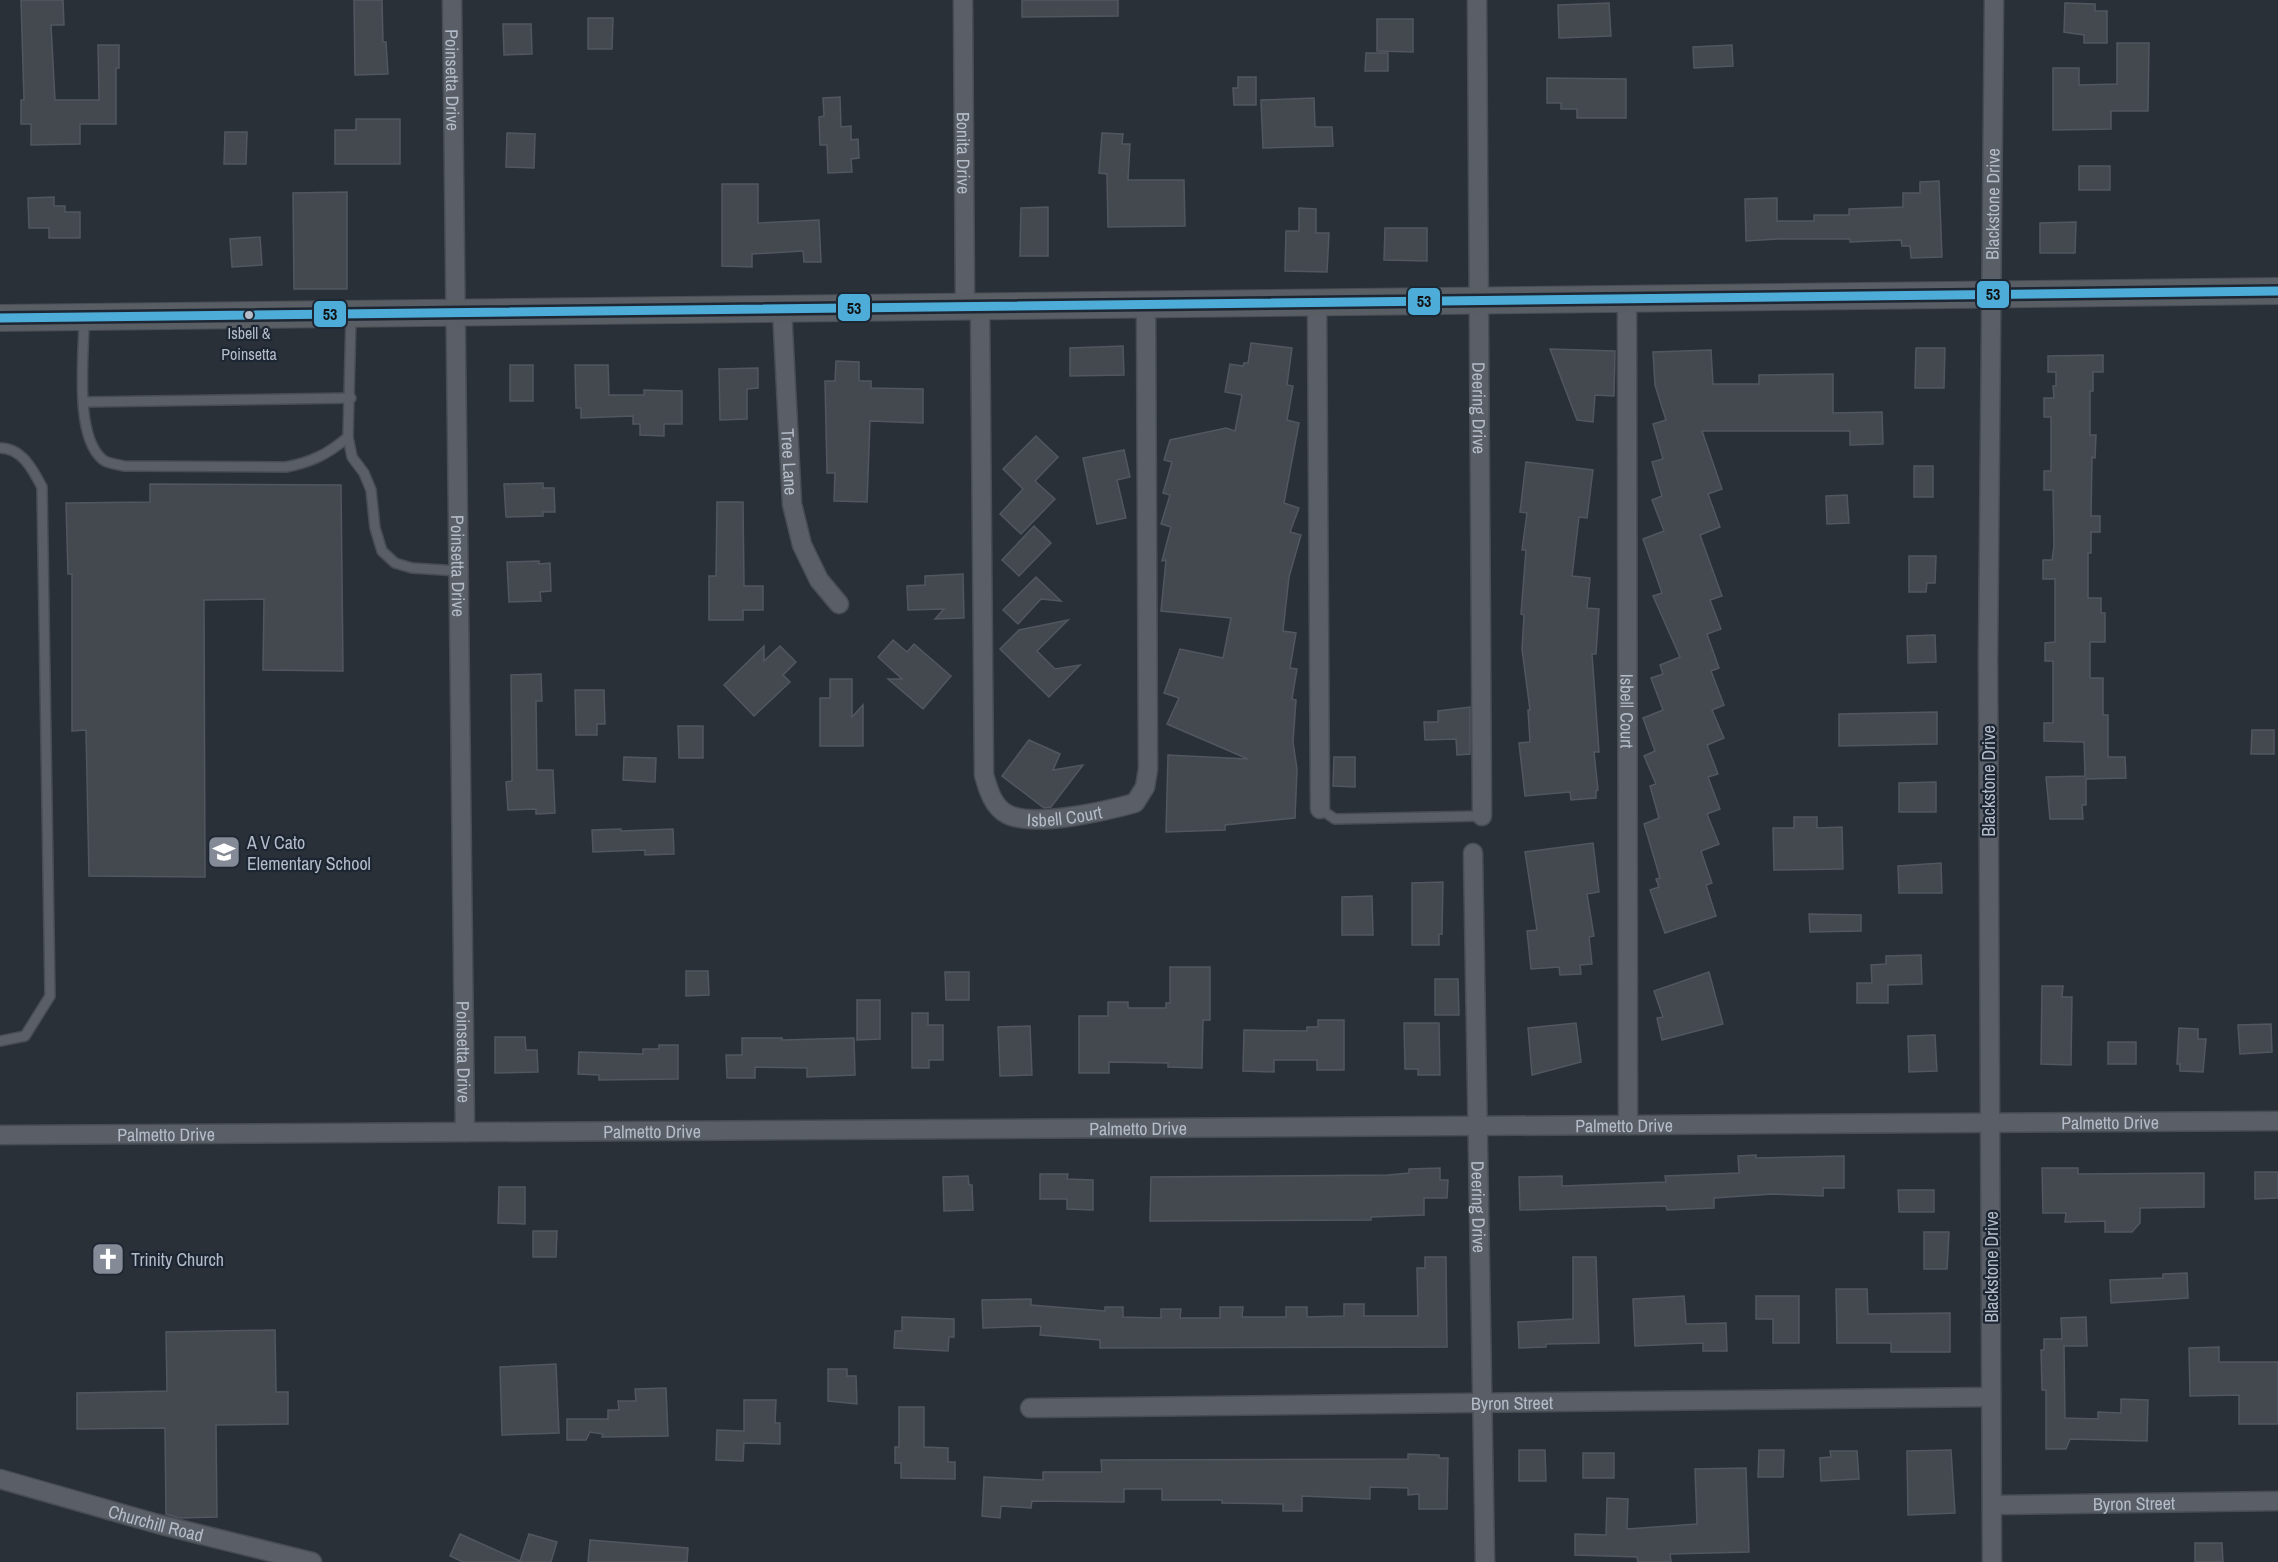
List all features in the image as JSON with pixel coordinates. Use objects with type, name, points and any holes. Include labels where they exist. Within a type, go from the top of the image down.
[{"type":"street","name":"Poinsetta Drive","points":[[452,0],[465,1132]]},
{"type":"street","name":"Bonita Drive","points":[[963,0],[973,307]]},
{"type":"street","name":"Deering Drive","points":[[1477,0],[1482,816]]},
{"type":"street","name":"Blackstone Drive","points":[[1992,1562],[1988,658],[1994,0]]},
{"type":"street","points":[[0,318],[2278,291]]},
{"type":"street","name":"Isbell Court","points":[[1627,299],[1628,1125]]},
{"type":"street","points":[[1317,302],[1320,809]]},
{"type":"street","name":"Isbell Court","points":[[973,307],[984,775],[988,791],[998,807],[1008,815],[1044,819],[1101,812],[1135,803],[1145,787],[1148,769],[1146,304]]},
{"type":"street","name":"Tree Lane","points":[[782,309],[792,504],[802,545],[819,580],[839,604]]},
{"type":"street","name":"Deering Drive","points":[[1473,852],[1485,1562]]},
{"type":"street","name":"Palmetto Drive","points":[[0,1135],[2278,1121]]},
{"type":"street","name":"Byron Street","points":[[1030,1408],[1991,1397]]},
{"type":"street","name":"Churchill Road","points":[[0,1479],[158,1524],[312,1562]]},
{"type":"street","name":"Byron Street","points":[[1992,1505],[2278,1501]]},
{"type":"lane","points":[[351,314],[351,398],[348,437],[352,457],[364,473],[371,490],[375,528],[382,551],[395,563],[412,568],[459,571]]},
{"type":"lane","points":[[84,317],[84,420],[93,448],[104,461],[124,466],[286,467],[310,462],[327,454],[348,437]]},
{"type":"lane","points":[[84,402],[351,398]]},
{"type":"lane","points":[[0,448],[7,448],[18,453],[32,468],[42,487],[50,996],[25,1036],[0,1041]]},
{"type":"lane","points":[[1320,809],[1335,819],[1482,816]]},
{"type":"building","points":[[21,0],[63,0],[64,25],[51,25],[55,100],[99,100],[98,45],[119,45],[119,68],[116,68],[116,124],[80,124],[80,144],[31,145],[31,124],[21,124],[21,100],[24,100]]},
{"type":"building","points":[[354,0],[382,0],[383,42],[386,42],[388,74],[355,75]]},
{"type":"building","points":[[1022,0],[1118,0],[1118,16],[1022,17]]},
{"type":"building","points":[[1609,3],[1611,36],[1559,38],[1558,5]]},
{"type":"building","points":[[2065,3],[2095,4],[2095,11],[2107,11],[2107,43],[2084,43],[2084,35],[2064,32]]},
{"type":"building","points":[[588,18],[613,18],[612,49],[588,49]]},
{"type":"building","points":[[1377,19],[1413,19],[1413,52],[1377,51]]},
{"type":"building","points":[[503,24],[531,24],[532,54],[504,55]]},
{"type":"building","points":[[2117,43],[2149,43],[2148,111],[2111,111],[2111,129],[2053,130],[2053,68],[2079,68],[2079,85],[2117,84]]},
{"type":"building","points":[[1732,45],[1733,66],[1694,68],[1693,47]]},
{"type":"building","points":[[1366,53],[1388,53],[1388,71],[1365,71]]},
{"type":"building","points":[[1238,77],[1256,77],[1256,105],[1234,105],[1233,88],[1238,88]]},
{"type":"building","points":[[1547,78],[1626,79],[1626,118],[1577,118],[1577,109],[1561,109],[1561,103],[1547,103]]},
{"type":"building","points":[[840,97],[841,127],[851,126],[851,140],[858,139],[859,158],[851,159],[852,172],[828,173],[827,145],[820,145],[819,117],[824,116],[823,98]]},
{"type":"building","points":[[1314,98],[1315,127],[1332,127],[1333,146],[1263,148],[1261,100]]},
{"type":"building","points":[[356,119],[400,119],[400,164],[335,164],[335,130],[356,130]]},
{"type":"building","points":[[225,132],[247,132],[246,164],[224,164]]},
{"type":"building","points":[[507,133],[535,134],[534,168],[506,167]]},
{"type":"building","points":[[1102,133],[1123,134],[1122,144],[1130,144],[1128,180],[1184,180],[1185,226],[1108,227],[1107,174],[1099,173]]},
{"type":"building","points":[[2079,166],[2110,166],[2110,190],[2079,190]]},
{"type":"building","points":[[1939,181],[1942,257],[1911,258],[1910,246],[1902,246],[1901,240],[1746,241],[1745,199],[1777,198],[1777,221],[1814,221],[1814,215],[1849,215],[1849,209],[1903,207],[1903,193],[1920,193],[1920,182]]},
{"type":"building","points":[[722,184],[758,184],[758,223],[819,220],[821,262],[804,262],[803,251],[752,254],[752,267],[722,266]]},
{"type":"building","points":[[347,192],[347,289],[294,289],[293,193]]},
{"type":"building","points":[[54,197],[54,206],[65,206],[65,212],[80,212],[80,238],[49,238],[49,228],[29,228],[28,198]]},
{"type":"building","points":[[1048,207],[1048,256],[1020,256],[1021,208]]},
{"type":"building","points":[[1299,208],[1316,209],[1316,233],[1329,233],[1327,272],[1285,271],[1286,231],[1299,231]]},
{"type":"building","points":[[2076,222],[2075,253],[2040,253],[2040,223]]},
{"type":"building","points":[[1385,228],[1427,228],[1427,261],[1384,260]]},
{"type":"building","points":[[260,237],[262,265],[232,267],[230,239]]},
{"type":"building","points":[[1251,343],[1292,348],[1287,385],[1293,386],[1287,420],[1299,423],[1284,503],[1299,508],[1290,532],[1301,535],[1289,577],[1283,631],[1296,633],[1290,668],[1297,669],[1292,699],[1296,700],[1293,742],[1297,769],[1295,818],[1225,825],[1225,830],[1166,832],[1168,755],[1248,759],[1167,724],[1179,698],[1164,693],[1180,649],[1223,658],[1231,618],[1161,611],[1166,560],[1162,561],[1171,527],[1161,524],[1170,495],[1163,493],[1172,462],[1164,460],[1170,440],[1226,428],[1235,431],[1242,395],[1225,392],[1230,364],[1243,366],[1244,363],[1248,363]]},
{"type":"building","points":[[1123,346],[1124,375],[1070,376],[1070,348]]},
{"type":"building","points":[[1916,348],[1945,348],[1944,388],[1915,388]]},
{"type":"building","points":[[1550,349],[1615,351],[1614,396],[1595,395],[1593,422],[1577,420]]},
{"type":"building","points":[[1711,350],[1713,384],[1759,384],[1759,375],[1833,374],[1833,413],[1882,412],[1883,444],[1850,445],[1850,431],[1702,431],[1722,489],[1708,494],[1720,527],[1700,535],[1722,596],[1710,600],[1721,629],[1707,634],[1719,668],[1711,671],[1724,705],[1712,710],[1724,738],[1707,745],[1718,774],[1708,777],[1720,809],[1707,814],[1719,844],[1701,851],[1712,883],[1706,885],[1716,916],[1665,933],[1650,890],[1659,887],[1656,879],[1660,878],[1644,824],[1659,818],[1650,786],[1656,784],[1644,756],[1655,751],[1643,718],[1663,710],[1651,678],[1663,674],[1660,665],[1680,657],[1653,596],[1662,593],[1643,539],[1664,531],[1652,500],[1662,496],[1652,462],[1663,459],[1653,424],[1666,420],[1655,385],[1653,352]]},
{"type":"building","points":[[2103,355],[2103,372],[2093,372],[2093,391],[2090,391],[2090,435],[2096,435],[2095,458],[2092,457],[2091,516],[2100,516],[2100,532],[2091,532],[2091,553],[2088,553],[2088,598],[2101,598],[2101,613],[2105,613],[2105,642],[2090,642],[2090,678],[2103,678],[2103,715],[2108,715],[2108,757],[2125,757],[2126,778],[2086,779],[2086,805],[2082,805],[2083,819],[2050,819],[2046,777],[2085,776],[2084,742],[2044,741],[2044,723],[2053,723],[2053,661],[2045,661],[2045,643],[2055,642],[2055,579],[2043,579],[2043,560],[2052,560],[2054,546],[2053,490],[2044,490],[2044,471],[2051,471],[2051,417],[2044,417],[2044,398],[2054,398],[2053,386],[2056,386],[2056,372],[2048,372],[2048,356]]},
{"type":"building","points":[[836,361],[859,362],[859,381],[871,381],[871,388],[923,389],[923,423],[870,421],[867,502],[834,501],[835,473],[827,473],[825,381],[835,381]]},
{"type":"building","points":[[510,365],[533,365],[533,401],[510,401]]},
{"type":"building","points":[[575,365],[608,365],[609,395],[644,395],[644,390],[682,391],[682,424],[664,424],[664,436],[640,435],[640,424],[633,424],[633,416],[581,418],[581,408],[576,408]]},
{"type":"building","points":[[758,368],[758,388],[747,389],[747,419],[720,420],[719,369]]},
{"type":"building","points":[[1036,436],[1058,457],[1035,481],[1055,499],[1021,534],[1000,514],[1023,489],[1003,469]]},
{"type":"building","points":[[1124,450],[1130,477],[1117,480],[1126,518],[1097,524],[1083,458]]},
{"type":"building","points":[[1526,462],[1593,470],[1587,518],[1579,517],[1572,576],[1590,578],[1587,608],[1599,609],[1596,654],[1592,654],[1599,752],[1594,752],[1598,790],[1596,798],[1571,800],[1570,792],[1525,796],[1519,743],[1530,742],[1528,710],[1530,710],[1522,649],[1524,615],[1521,614],[1526,550],[1522,550],[1527,513],[1520,512]]},
{"type":"building","points":[[1914,466],[1933,466],[1933,497],[1914,497]]},
{"type":"building","points":[[543,483],[543,488],[554,488],[555,512],[543,512],[543,516],[506,517],[504,484]]},
{"type":"building","points":[[150,484],[341,485],[343,671],[263,670],[264,599],[204,600],[205,877],[89,876],[86,730],[72,731],[72,574],[68,574],[66,503],[150,502]]},
{"type":"building","points":[[1847,495],[1849,523],[1827,524],[1826,496]]},
{"type":"building","points":[[717,502],[743,502],[744,586],[763,586],[763,610],[743,610],[743,620],[709,620],[709,576],[716,576]]},
{"type":"building","points":[[1034,526],[1051,543],[1019,576],[1002,560]]},
{"type":"building","points":[[1909,556],[1936,556],[1935,583],[1927,583],[1926,592],[1909,592]]},
{"type":"building","points":[[539,561],[539,564],[550,563],[551,591],[540,592],[541,601],[509,602],[507,562]]},
{"type":"building","points":[[963,574],[964,618],[935,619],[944,609],[908,610],[907,586],[925,585],[925,576]]},
{"type":"building","points":[[1036,577],[1061,601],[1041,599],[1018,624],[1003,610]]},
{"type":"building","points":[[1068,620],[1037,651],[1055,669],[1080,665],[1049,697],[1000,649],[1019,630]]},
{"type":"building","points":[[1935,635],[1936,662],[1908,663],[1907,636]]},
{"type":"building","points":[[893,640],[907,652],[914,644],[951,676],[923,709],[888,679],[902,679],[878,657]]},
{"type":"building","points":[[764,646],[764,661],[780,646],[796,662],[783,675],[790,682],[754,716],[724,685]]},
{"type":"building","points":[[541,674],[542,701],[536,701],[537,770],[553,770],[555,813],[536,814],[536,809],[508,810],[506,782],[512,781],[511,675]]},
{"type":"building","points":[[830,679],[852,679],[852,717],[863,705],[863,746],[820,746],[820,698],[830,698]]},
{"type":"building","points":[[575,690],[604,690],[605,724],[597,724],[597,735],[576,735]]},
{"type":"building","points":[[1470,707],[1470,754],[1457,755],[1456,739],[1425,740],[1424,722],[1438,722],[1438,711]]},
{"type":"building","points":[[1937,712],[1937,744],[1839,746],[1839,714]]},
{"type":"building","points":[[678,726],[703,726],[703,758],[679,758]]},
{"type":"building","points":[[2252,730],[2274,730],[2274,754],[2251,754]]},
{"type":"building","points":[[1029,740],[1060,754],[1053,770],[1083,765],[1051,807],[1044,808],[1002,776]]},
{"type":"building","points":[[624,757],[656,758],[655,782],[623,780]]},
{"type":"building","points":[[1334,757],[1355,757],[1355,787],[1333,786]]},
{"type":"building","points":[[1936,782],[1936,812],[1899,812],[1899,783]]},
{"type":"building","points":[[1794,817],[1817,817],[1817,828],[1842,827],[1843,869],[1774,870],[1773,828],[1794,828]]},
{"type":"building","points":[[621,829],[621,831],[673,829],[674,854],[645,855],[645,850],[593,852],[592,830]]},
{"type":"building","points":[[1593,843],[1599,892],[1587,894],[1594,936],[1589,937],[1592,964],[1580,965],[1581,974],[1560,975],[1559,967],[1531,969],[1527,931],[1537,930],[1525,852]]},
{"type":"building","points":[[1941,863],[1942,893],[1899,893],[1898,866]]},
{"type":"building","points":[[1443,882],[1442,934],[1439,934],[1439,945],[1412,945],[1412,883]]},
{"type":"building","points":[[1372,896],[1373,935],[1342,935],[1342,897]]},
{"type":"building","points":[[1809,914],[1861,915],[1861,931],[1810,932]]},
{"type":"building","points":[[1921,955],[1922,984],[1888,985],[1888,1003],[1857,1003],[1857,983],[1872,983],[1871,965],[1886,964],[1886,956]]},
{"type":"building","points":[[1170,967],[1210,967],[1210,1020],[1203,1020],[1202,1068],[1168,1067],[1168,1063],[1109,1062],[1109,1073],[1079,1073],[1079,1016],[1108,1016],[1108,1002],[1128,1002],[1128,1008],[1166,1008],[1166,1003],[1170,1003]]},
{"type":"building","points":[[686,971],[708,971],[709,995],[686,996]]},
{"type":"building","points":[[945,972],[969,972],[969,1000],[946,1000]]},
{"type":"building","points":[[1709,972],[1723,1024],[1662,1040],[1657,1018],[1663,1017],[1654,991]]},
{"type":"building","points":[[1435,979],[1458,979],[1459,1015],[1435,1015]]},
{"type":"building","points":[[2042,986],[2063,986],[2062,997],[2072,997],[2071,1065],[2041,1064]]},
{"type":"building","points":[[857,1000],[880,1000],[880,1039],[857,1040]]},
{"type":"building","points":[[912,1013],[928,1013],[928,1025],[943,1025],[943,1060],[929,1060],[929,1068],[912,1068]]},
{"type":"building","points":[[1318,1020],[1344,1020],[1344,1070],[1317,1070],[1317,1060],[1274,1060],[1274,1072],[1243,1071],[1244,1030],[1307,1031],[1307,1027],[1318,1027]]},
{"type":"building","points":[[1404,1023],[1439,1023],[1440,1075],[1418,1075],[1418,1069],[1405,1069]]},
{"type":"building","points":[[1576,1023],[1581,1062],[1532,1075],[1528,1028]]},
{"type":"building","points":[[2271,1024],[2272,1052],[2240,1054],[2238,1025]]},
{"type":"building","points":[[1030,1026],[1032,1075],[1000,1076],[998,1027]]},
{"type":"building","points":[[2179,1028],[2198,1029],[2198,1039],[2206,1039],[2203,1072],[2180,1071],[2180,1064],[2177,1064]]},
{"type":"building","points":[[1935,1035],[1937,1071],[1909,1072],[1908,1036]]},
{"type":"building","points":[[495,1037],[525,1037],[526,1050],[537,1050],[538,1072],[495,1073]]},
{"type":"building","points":[[742,1038],[782,1038],[782,1040],[854,1038],[855,1075],[807,1077],[807,1068],[755,1067],[755,1078],[727,1078],[726,1055],[742,1055]]},
{"type":"building","points":[[2108,1042],[2136,1042],[2136,1064],[2108,1064]]},
{"type":"building","points":[[659,1045],[678,1045],[678,1079],[599,1080],[599,1075],[578,1074],[579,1052],[643,1054],[643,1049],[659,1049]]},
{"type":"building","points":[[1756,1155],[1756,1158],[1844,1156],[1844,1188],[1823,1188],[1823,1196],[1773,1194],[1714,1198],[1714,1208],[1667,1210],[1666,1206],[1520,1210],[1519,1177],[1562,1176],[1562,1186],[1666,1182],[1665,1176],[1739,1173],[1738,1156]]},
{"type":"building","points":[[1440,1168],[1440,1180],[1448,1180],[1447,1198],[1424,1198],[1424,1215],[1371,1217],[1371,1220],[1150,1221],[1151,1177],[1388,1175],[1409,1173],[1409,1169]]},
{"type":"building","points":[[2042,1168],[2078,1168],[2078,1174],[2204,1173],[2204,1207],[2140,1208],[2140,1223],[2132,1232],[2105,1232],[2105,1221],[2065,1222],[2066,1213],[2043,1213]]},
{"type":"building","points":[[2255,1172],[2278,1172],[2278,1198],[2255,1199]]},
{"type":"building","points":[[1040,1174],[1068,1174],[1067,1179],[1093,1180],[1093,1210],[1067,1209],[1067,1199],[1040,1199]]},
{"type":"building","points":[[968,1176],[969,1185],[972,1185],[973,1210],[944,1211],[943,1177]]},
{"type":"building","points":[[499,1187],[525,1187],[525,1224],[498,1223]]},
{"type":"building","points":[[1898,1190],[1934,1190],[1934,1212],[1899,1212]]},
{"type":"building","points":[[533,1231],[557,1231],[556,1257],[533,1257]]},
{"type":"building","points":[[1924,1232],[1949,1232],[1947,1269],[1924,1269]]},
{"type":"building","points":[[1425,1257],[1446,1257],[1447,1347],[1100,1348],[1100,1340],[1040,1335],[1041,1326],[983,1328],[982,1300],[1031,1299],[1031,1305],[1105,1311],[1105,1307],[1123,1307],[1123,1317],[1161,1318],[1161,1309],[1181,1309],[1180,1318],[1220,1318],[1220,1307],[1243,1307],[1242,1317],[1286,1317],[1286,1307],[1307,1307],[1307,1317],[1344,1316],[1344,1304],[1364,1304],[1364,1316],[1418,1316],[1417,1268],[1425,1268]]},
{"type":"building","points":[[1573,1257],[1596,1257],[1599,1343],[1546,1344],[1546,1347],[1519,1348],[1518,1322],[1573,1319]]},
{"type":"building","points":[[2187,1273],[2188,1298],[2111,1303],[2110,1280],[2163,1278],[2163,1274]]},
{"type":"building","points":[[1836,1289],[1867,1289],[1868,1314],[1950,1313],[1950,1352],[1891,1352],[1891,1343],[1837,1343]]},
{"type":"building","points":[[1684,1296],[1686,1324],[1726,1323],[1727,1351],[1703,1351],[1703,1343],[1635,1346],[1633,1299]]},
{"type":"building","points":[[1756,1296],[1799,1296],[1799,1343],[1773,1343],[1773,1319],[1756,1319]]},
{"type":"building","points":[[902,1317],[954,1319],[954,1337],[949,1337],[948,1351],[894,1348],[895,1331],[902,1331]]},
{"type":"building","points":[[2086,1317],[2087,1346],[2064,1346],[2065,1418],[2098,1419],[2098,1412],[2121,1413],[2121,1399],[2148,1400],[2147,1441],[2070,1439],[2066,1449],[2046,1449],[2046,1390],[2042,1390],[2041,1350],[2044,1350],[2044,1339],[2062,1339],[2061,1318]]},
{"type":"building","points":[[275,1330],[276,1392],[288,1392],[288,1424],[216,1425],[217,1517],[179,1518],[166,1514],[165,1428],[77,1429],[77,1393],[167,1391],[166,1332]]},
{"type":"building","points":[[2219,1347],[2219,1362],[2278,1362],[2278,1424],[2239,1424],[2239,1395],[2190,1396],[2189,1348]]},
{"type":"building","points":[[556,1364],[559,1433],[502,1435],[500,1367]]},
{"type":"building","points":[[828,1369],[847,1369],[847,1376],[856,1376],[857,1404],[828,1401]]},
{"type":"building","points":[[666,1388],[668,1436],[602,1437],[603,1434],[590,1432],[586,1440],[567,1440],[567,1419],[608,1419],[608,1410],[619,1410],[618,1401],[636,1401],[635,1389]]},
{"type":"building","points":[[744,1400],[776,1400],[775,1423],[780,1423],[780,1444],[744,1443],[743,1461],[716,1460],[717,1430],[744,1431]]},
{"type":"building","points":[[899,1407],[924,1407],[924,1447],[948,1448],[948,1462],[955,1462],[955,1479],[901,1478],[901,1463],[895,1463],[895,1447],[899,1447]]},
{"type":"building","points":[[1519,1450],[1545,1450],[1546,1481],[1519,1481]]},
{"type":"building","points":[[1759,1450],[1784,1450],[1783,1477],[1758,1477]]},
{"type":"building","points":[[1951,1450],[1955,1513],[1908,1515],[1907,1451]]},
{"type":"building","points":[[1830,1451],[1857,1451],[1859,1479],[1821,1481],[1820,1458],[1831,1457]]},
{"type":"building","points":[[1583,1453],[1614,1453],[1614,1478],[1583,1478]]},
{"type":"building","points":[[1408,1454],[1439,1455],[1439,1458],[1448,1458],[1447,1509],[1419,1509],[1419,1494],[1408,1495],[1408,1488],[1370,1487],[1370,1499],[1302,1496],[1302,1511],[1283,1511],[1283,1504],[1222,1503],[1222,1500],[1162,1500],[1162,1489],[1124,1489],[1124,1502],[1032,1501],[1031,1508],[1001,1506],[1000,1518],[982,1516],[984,1477],[1043,1480],[1043,1472],[1102,1472],[1101,1460],[1408,1459]]},
{"type":"building","points":[[1746,1468],[1749,1552],[1670,1554],[1671,1562],[1638,1562],[1637,1557],[1575,1555],[1575,1534],[1606,1535],[1607,1498],[1628,1499],[1627,1529],[1697,1524],[1695,1469]]},
{"type":"building","points":[[460,1534],[520,1561],[529,1534],[557,1542],[551,1562],[463,1562],[450,1556]]},
{"type":"building","points":[[590,1540],[688,1548],[687,1562],[588,1562]]},
{"type":"building","points":[[2195,1543],[2222,1543],[2223,1562],[2195,1562]]},
{"type":"transit line","name":"53","points":[[0,318],[2278,291]]},
{"type":"place","name":"Isbell & Poinsetta","points":[[249,315]]},
{"type":"place","name":"A V Cato Elementary School","points":[[224,852]]},
{"type":"place","name":"Trinity Church","points":[[108,1259]]}]
